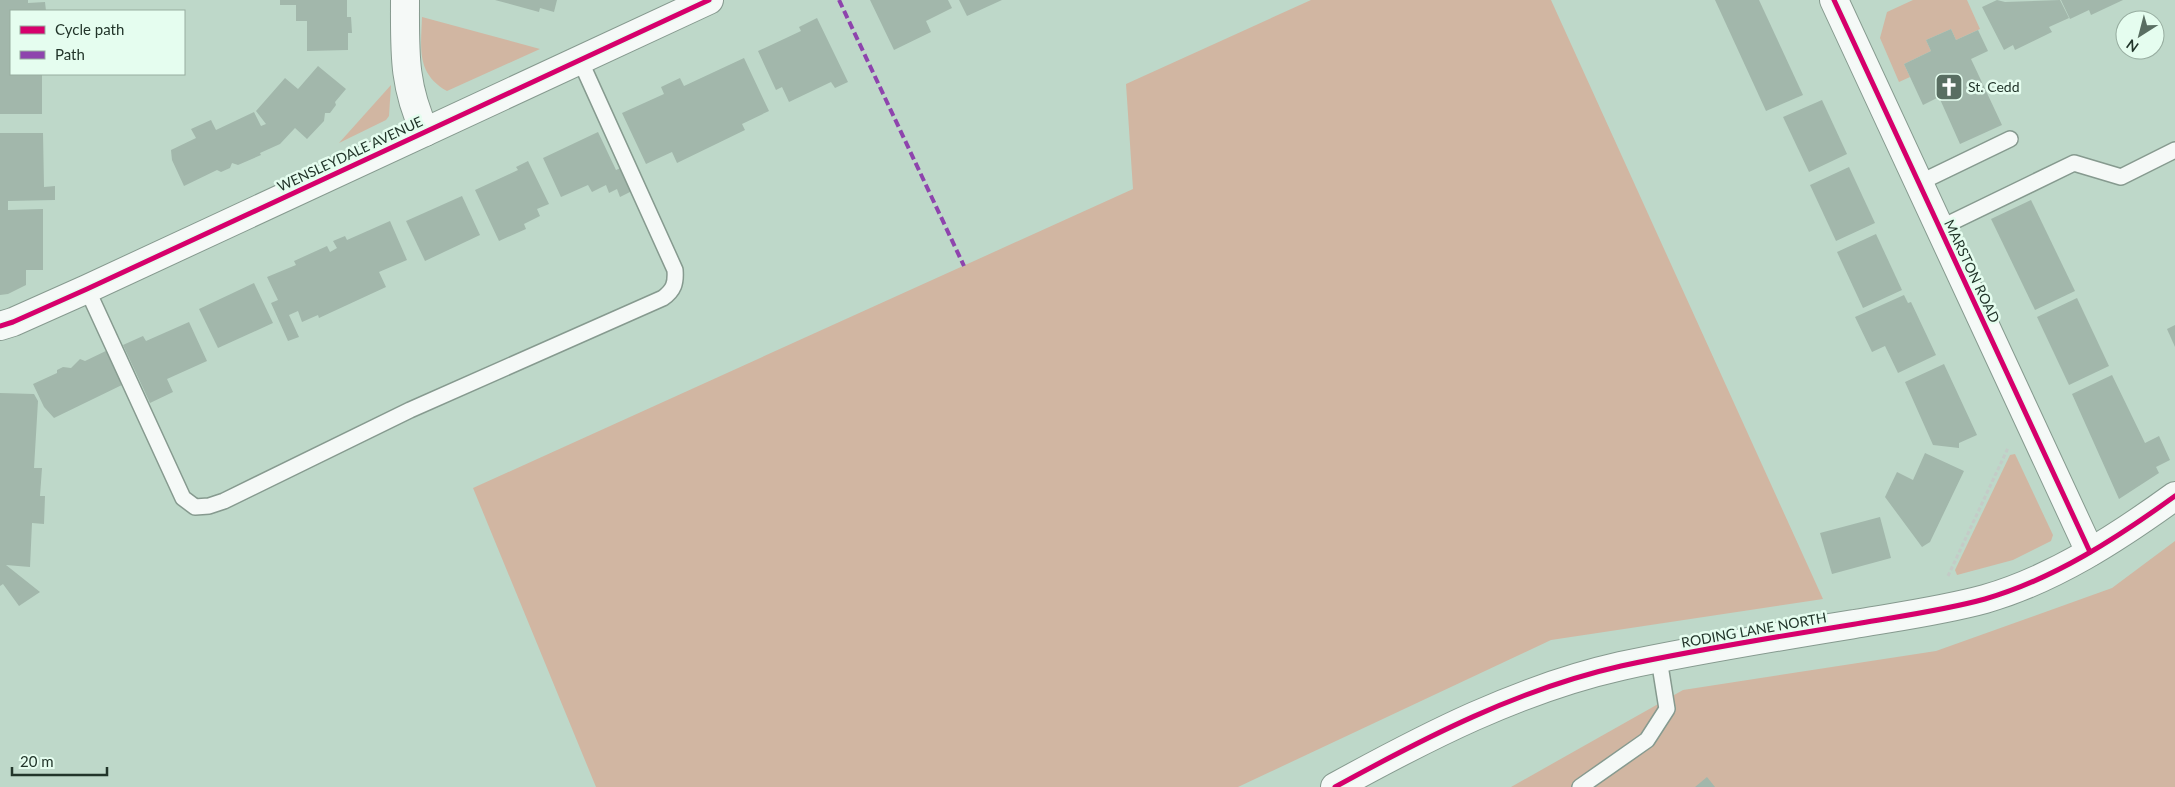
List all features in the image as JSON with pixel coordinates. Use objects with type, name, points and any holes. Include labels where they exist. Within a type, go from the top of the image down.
[{"type":"street","points":[[404,0],[409,89],[415,110],[425,132]]},
{"type":"street","name":"WENSLEYDALE AVENUE","points":[[0,326],[87,289],[709,0]]},
{"type":"street","name":"MARSTON ROAD","points":[[1838,1],[1919,183],[2090,552]]},
{"type":"street","name":"RODING LANE NORTH","points":[[1335,787],[1409,746],[1479,714],[1548,686],[1619,667],[1659,659],[1986,599],[2037,580],[2090,552],[2144,519],[2175,496]]},
{"type":"lane","points":[[87,289],[183,498],[195,507],[209,506],[224,501],[410,410],[663,298],[670,293],[674,286],[675,270],[580,60]]},
{"type":"lane","points":[[1919,183],[2010,139]]},
{"type":"lane","points":[[1940,228],[2074,164],[2121,176],[2175,150]]},
{"type":"lane","points":[[1580,787],[1647,740],[1667,709],[1659,659]]},
{"type":"path","points":[[1932,610],[2025,411]]},
{"type":"shaded area","points":[[1311,0],[1551,0],[1823,599],[1551,640],[1238,787],[596,787],[473,488],[1133,189],[1126,84]]},
{"type":"shaded area","points":[[1913,0],[1967,0],[1980,29],[1956,40],[1951,29],[1926,40],[1931,51],[1904,64],[1910,77],[1899,82],[1880,38],[1887,12]]},
{"type":"shaded area","points":[[422,17],[540,49],[447,91],[437,84],[425,68],[421,50]]},
{"type":"shaded area","points":[[391,85],[389,116],[386,120],[339,143]]},
{"type":"shaded area","points":[[2015,454],[2053,535],[2051,541],[2013,560],[1957,575],[1955,570],[2010,455]]},
{"type":"shaded area","points":[[2175,541],[2175,787],[1511,787],[1683,690],[1936,651],[2112,588]]},
{"type":"building","points":[[0,0],[28,0],[28,3],[45,2],[46,10],[10,10],[10,75],[42,75],[42,114],[0,114]]},
{"type":"building","points":[[280,0],[347,0],[347,17],[351,17],[352,33],[348,33],[348,50],[307,51],[307,21],[296,21],[296,5],[280,5]]},
{"type":"building","points":[[495,0],[557,0],[554,12],[540,8],[539,12]]},
{"type":"building","points":[[870,0],[948,0],[952,8],[926,21],[931,32],[894,50]]},
{"type":"building","points":[[959,0],[1002,0],[967,16]]},
{"type":"building","points":[[1715,0],[1759,0],[1803,95],[1766,111]]},
{"type":"building","points":[[1997,0],[2005,2],[2060,0],[2069,18],[2049,27],[2052,32],[2015,50],[2013,45],[2004,50],[1982,7]]},
{"type":"building","points":[[2061,0],[2123,0],[2091,15],[2089,10],[2070,19]]},
{"type":"building","points":[[817,18],[848,82],[835,88],[831,82],[789,102],[782,87],[776,90],[758,51],[801,31],[799,27]]},
{"type":"building","name":"St. Cedd","points":[[1951,29],[1956,40],[1978,30],[1988,51],[1971,59],[2002,125],[1960,144],[1939,97],[1923,105],[1904,64],[1931,51],[1926,40]]},
{"type":"building","points":[[744,58],[769,111],[742,124],[745,130],[677,163],[672,152],[646,164],[622,113],[664,94],[661,87],[680,78],[684,86]]},
{"type":"building","points":[[318,66],[346,89],[335,102],[336,105],[330,113],[325,113],[324,121],[307,139],[295,128],[280,144],[260,153],[261,155],[238,165],[232,163],[230,168],[221,172],[217,170],[184,186],[172,160],[171,150],[196,138],[191,129],[211,120],[216,130],[254,112],[261,126],[266,124],[256,111],[285,78],[298,89]]},
{"type":"building","points":[[1822,100],[1847,154],[1809,172],[1783,117]]},
{"type":"building","points":[[598,132],[616,170],[623,167],[634,190],[620,197],[617,189],[609,193],[606,185],[592,192],[588,185],[561,197],[543,158]]},
{"type":"building","points":[[0,133],[43,133],[44,187],[55,186],[55,200],[8,201],[8,210],[43,209],[43,270],[26,270],[26,285],[8,294],[0,295]]},
{"type":"building","points":[[528,161],[549,204],[537,209],[540,216],[524,224],[526,229],[499,241],[475,190],[518,170],[516,167]]},
{"type":"building","points":[[1849,167],[1875,223],[1836,241],[1810,185]]},
{"type":"building","points":[[462,196],[480,235],[425,261],[406,221]]},
{"type":"building","points":[[2031,200],[2075,291],[2035,310],[1991,219]]},
{"type":"building","points":[[390,221],[407,260],[379,272],[386,287],[319,318],[318,315],[302,322],[298,311],[289,315],[299,337],[288,341],[271,303],[278,300],[267,277],[296,265],[294,261],[327,246],[330,252],[337,248],[333,241],[345,236],[347,240]]},
{"type":"building","points":[[1876,234],[1902,290],[1863,308],[1837,252]]},
{"type":"building","points":[[254,283],[273,323],[218,348],[199,309]]},
{"type":"building","points":[[1904,295],[1908,303],[1911,302],[1936,355],[1898,373],[1885,346],[1872,352],[1855,317]]},
{"type":"building","points":[[2077,298],[2109,366],[2069,385],[2037,317]]},
{"type":"building","points":[[189,322],[207,361],[167,379],[173,392],[150,403],[123,345],[143,336],[146,341]]},
{"type":"building","points":[[2175,325],[2175,347],[2167,329]]},
{"type":"building","points":[[110,349],[126,383],[54,418],[44,407],[33,384],[57,373],[57,370],[63,367],[71,368],[80,359],[85,361]]},
{"type":"building","points":[[1944,364],[1977,435],[1959,443],[1959,448],[1933,445],[1905,382]]},
{"type":"building","points":[[2112,375],[2145,443],[2159,436],[2170,460],[2156,467],[2159,473],[2119,499],[2072,394]]},
{"type":"building","points":[[0,393],[34,394],[38,401],[34,468],[42,468],[40,496],[45,496],[44,524],[32,523],[30,567],[6,565],[40,592],[19,606],[3,584],[0,586]]},
{"type":"building","points":[[1925,453],[1964,471],[1930,542],[1922,547],[1885,497],[1897,472],[1913,480]]},
{"type":"building","points":[[1880,517],[1891,558],[1832,574],[1820,533]]},
{"type":"building","points":[[1707,777],[1715,787],[1695,787]]},
{"type":"marked path","points":[[839,0],[964,266]]},
{"type":"cycle path","points":[[0,326],[87,289],[709,0]]},
{"type":"cycle path","points":[[1834,0],[2090,552]]},
{"type":"cycle path","points":[[1335,787],[1404,750],[1474,716],[1510,701],[1583,676],[1621,666],[1711,648],[1939,610],[2011,591],[2084,556],[2131,527],[2175,496]]},
{"type":"place","name":"St. Cedd","points":[[1949,87]]}]
